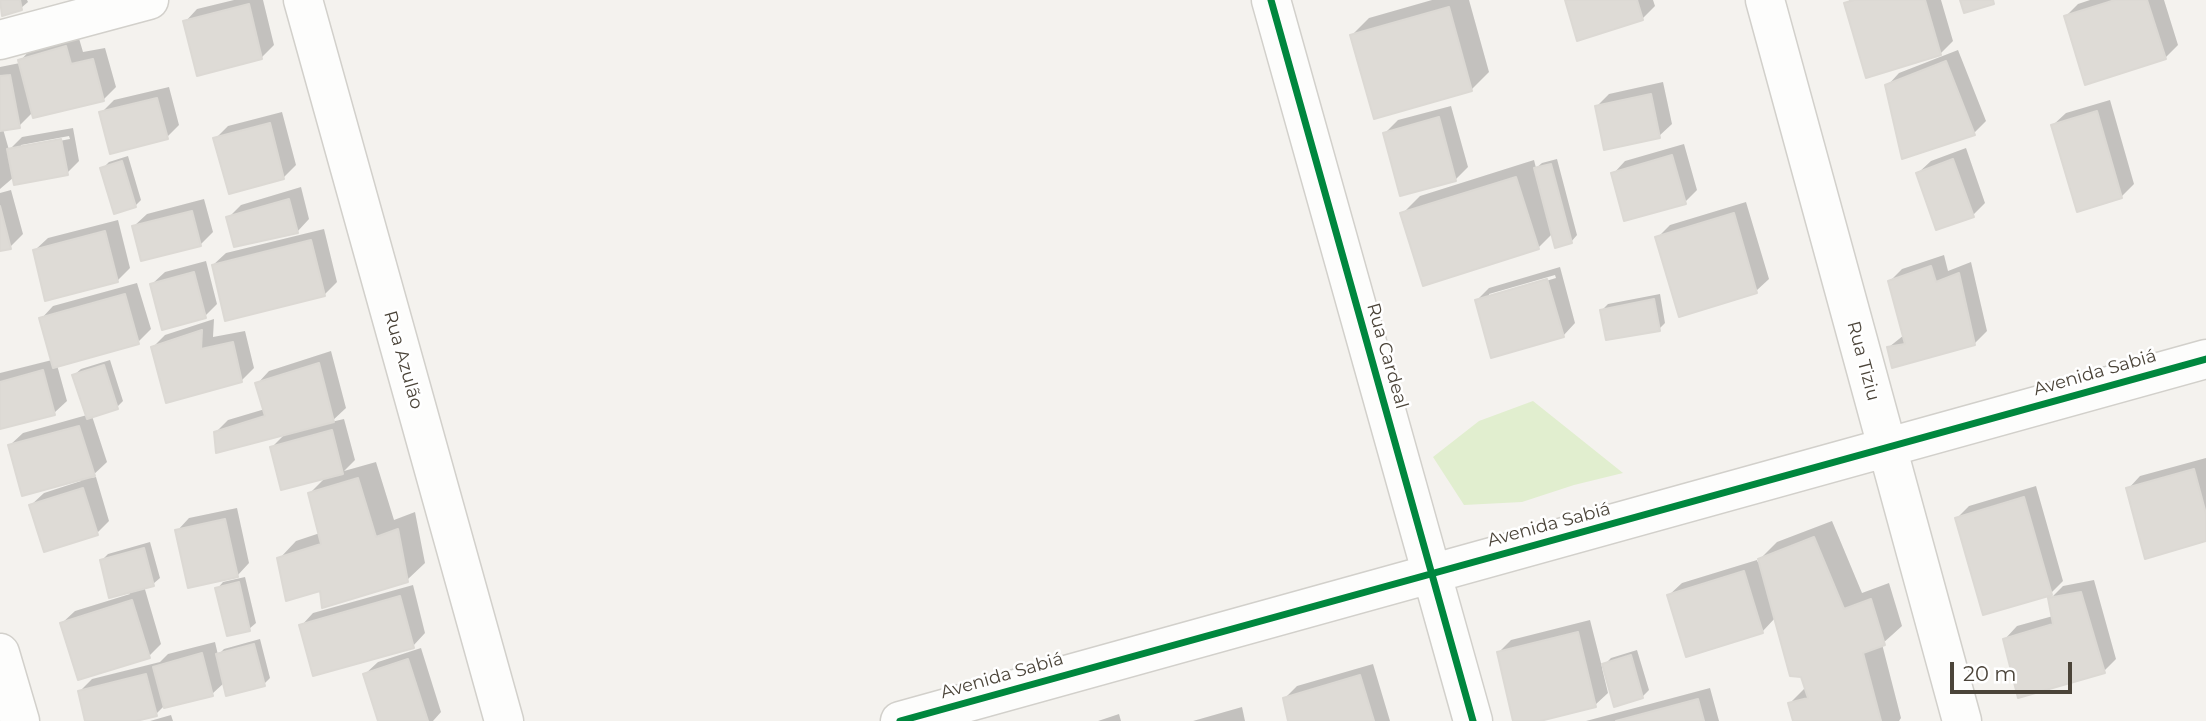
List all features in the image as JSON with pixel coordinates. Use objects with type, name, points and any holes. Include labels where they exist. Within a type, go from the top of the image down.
[{"type":"street","points":[[0,40],[149,0]]},
{"type":"street","name":"Rua Azulão","points":[[303,0],[504,721]]},
{"type":"street","name":"Rua Cardeal","points":[[1271,0],[1472,721]]},
{"type":"street","name":"Rua Tiziu","points":[[1765,0],[1962,721]]},
{"type":"street","name":"Avenida Sabiá","points":[[900,721],[993,708],[1431,573],[2206,359]]},
{"type":"street","points":[[0,653],[20,721]]},
{"type":"green space","points":[[1533,401],[1623,473],[1522,502],[1464,505],[1433,457],[1479,421]]},
{"type":"building","points":[[0,0],[20,0],[22,10],[2,16]]},
{"type":"building","points":[[1565,0],[1637,0],[1643,20],[1577,41]]},
{"type":"building","points":[[1854,0],[1925,0],[1941,55],[1866,78],[1844,3]]},
{"type":"building","points":[[1960,0],[1993,0],[1994,4],[1964,13]]},
{"type":"building","points":[[2115,0],[2147,0],[2166,59],[2085,85],[2064,16]]},
{"type":"building","points":[[249,4],[262,59],[197,76],[183,21]]},
{"type":"building","points":[[1449,7],[1472,91],[1374,119],[1350,35]]},
{"type":"building","points":[[66,46],[71,64],[93,59],[104,101],[33,118],[18,60]]},
{"type":"building","points":[[1946,61],[1975,135],[1902,159],[1885,85]]},
{"type":"building","points":[[10,75],[20,128],[0,131],[0,76]]},
{"type":"building","points":[[1651,94],[1660,138],[1604,150],[1595,106]]},
{"type":"building","points":[[157,98],[168,139],[110,154],[99,112]]},
{"type":"building","points":[[2097,111],[2122,198],[2077,212],[2051,125]]},
{"type":"building","points":[[1439,117],[1456,181],[1400,196],[1383,133]]},
{"type":"building","points":[[270,123],[284,179],[229,194],[213,138]]},
{"type":"building","points":[[61,139],[68,175],[14,185],[7,149]]},
{"type":"building","points":[[1672,155],[1686,204],[1624,221],[1611,173]]},
{"type":"building","points":[[1953,159],[1974,217],[1936,230],[1916,173]]},
{"type":"building","points":[[122,161],[136,207],[114,214],[100,168]]},
{"type":"building","points":[[1551,164],[1572,243],[1555,248],[1534,168]]},
{"type":"building","points":[[1516,177],[1539,249],[1423,286],[1400,213]]},
{"type":"building","points":[[289,199],[298,233],[234,247],[226,217]]},
{"type":"building","points":[[0,206],[11,249],[0,251]]},
{"type":"building","points":[[192,211],[201,246],[141,261],[132,226]]},
{"type":"building","points":[[1734,213],[1757,293],[1679,317],[1655,237]]},
{"type":"building","points":[[105,231],[118,282],[45,301],[33,250]]},
{"type":"building","points":[[311,240],[325,296],[225,321],[212,265]]},
{"type":"building","points":[[1931,266],[1936,282],[1959,273],[1975,345],[1892,368],[1887,347],[1905,344],[1888,281]]},
{"type":"building","points":[[194,272],[206,318],[162,330],[150,284]]},
{"type":"building","points":[[1547,279],[1564,337],[1491,358],[1475,300]]},
{"type":"building","points":[[125,294],[139,344],[53,368],[39,318]]},
{"type":"building","points":[[1654,299],[1660,331],[1606,340],[1600,310]]},
{"type":"building","points":[[202,330],[201,349],[233,342],[242,382],[166,403],[151,347]]},
{"type":"building","points":[[319,363],[334,422],[216,453],[214,432],[265,416],[255,383]]},
{"type":"building","points":[[104,365],[118,409],[87,419],[72,375]]},
{"type":"building","points":[[43,370],[55,415],[0,429],[0,382]]},
{"type":"building","points":[[79,426],[95,476],[22,496],[8,445]]},
{"type":"building","points":[[332,430],[343,474],[281,490],[270,447]]},
{"type":"building","points":[[2194,469],[2206,514],[2206,541],[2145,559],[2126,488]]},
{"type":"building","points":[[358,478],[376,537],[398,529],[408,582],[322,608],[320,591],[286,601],[277,558],[321,544],[308,493]]},
{"type":"building","points":[[83,488],[98,535],[44,552],[29,505]]},
{"type":"building","points":[[2024,497],[2052,595],[1983,615],[1955,518]]},
{"type":"building","points":[[225,519],[238,577],[188,588],[175,530]]},
{"type":"building","points":[[1814,537],[1844,609],[1871,599],[1885,645],[1863,653],[1881,721],[1793,721],[1788,703],[1808,698],[1801,677],[1790,676],[1758,559]]},
{"type":"building","points":[[144,548],[154,586],[109,598],[100,560]]},
{"type":"building","points":[[1744,571],[1763,633],[1686,657],[1667,595]]},
{"type":"building","points":[[239,582],[250,631],[227,636],[215,588]]},
{"type":"building","points":[[2081,592],[2105,673],[2018,698],[2003,639],[2053,624],[2048,598]]},
{"type":"building","points":[[400,596],[414,648],[313,676],[299,625]]},
{"type":"building","points":[[132,600],[150,658],[78,680],[60,623]]},
{"type":"building","points":[[1578,632],[1596,707],[1540,721],[1513,721],[1497,652]]},
{"type":"building","points":[[254,644],[265,686],[226,696],[216,654]]},
{"type":"building","points":[[202,653],[213,696],[164,708],[153,667]]},
{"type":"building","points":[[1631,655],[1643,698],[1614,707],[1602,664]]},
{"type":"building","points":[[408,659],[428,721],[378,721],[363,674]]},
{"type":"building","points":[[146,674],[157,716],[136,721],[85,721],[78,691]]},
{"type":"building","points":[[1360,675],[1374,721],[1288,721],[1283,698]]},
{"type":"building","points":[[1698,699],[1704,721],[1616,721]]},
{"type":"cycle path","points":[[1271,0],[1473,721]]},
{"type":"cycle path","points":[[900,721],[2206,359]]}]
